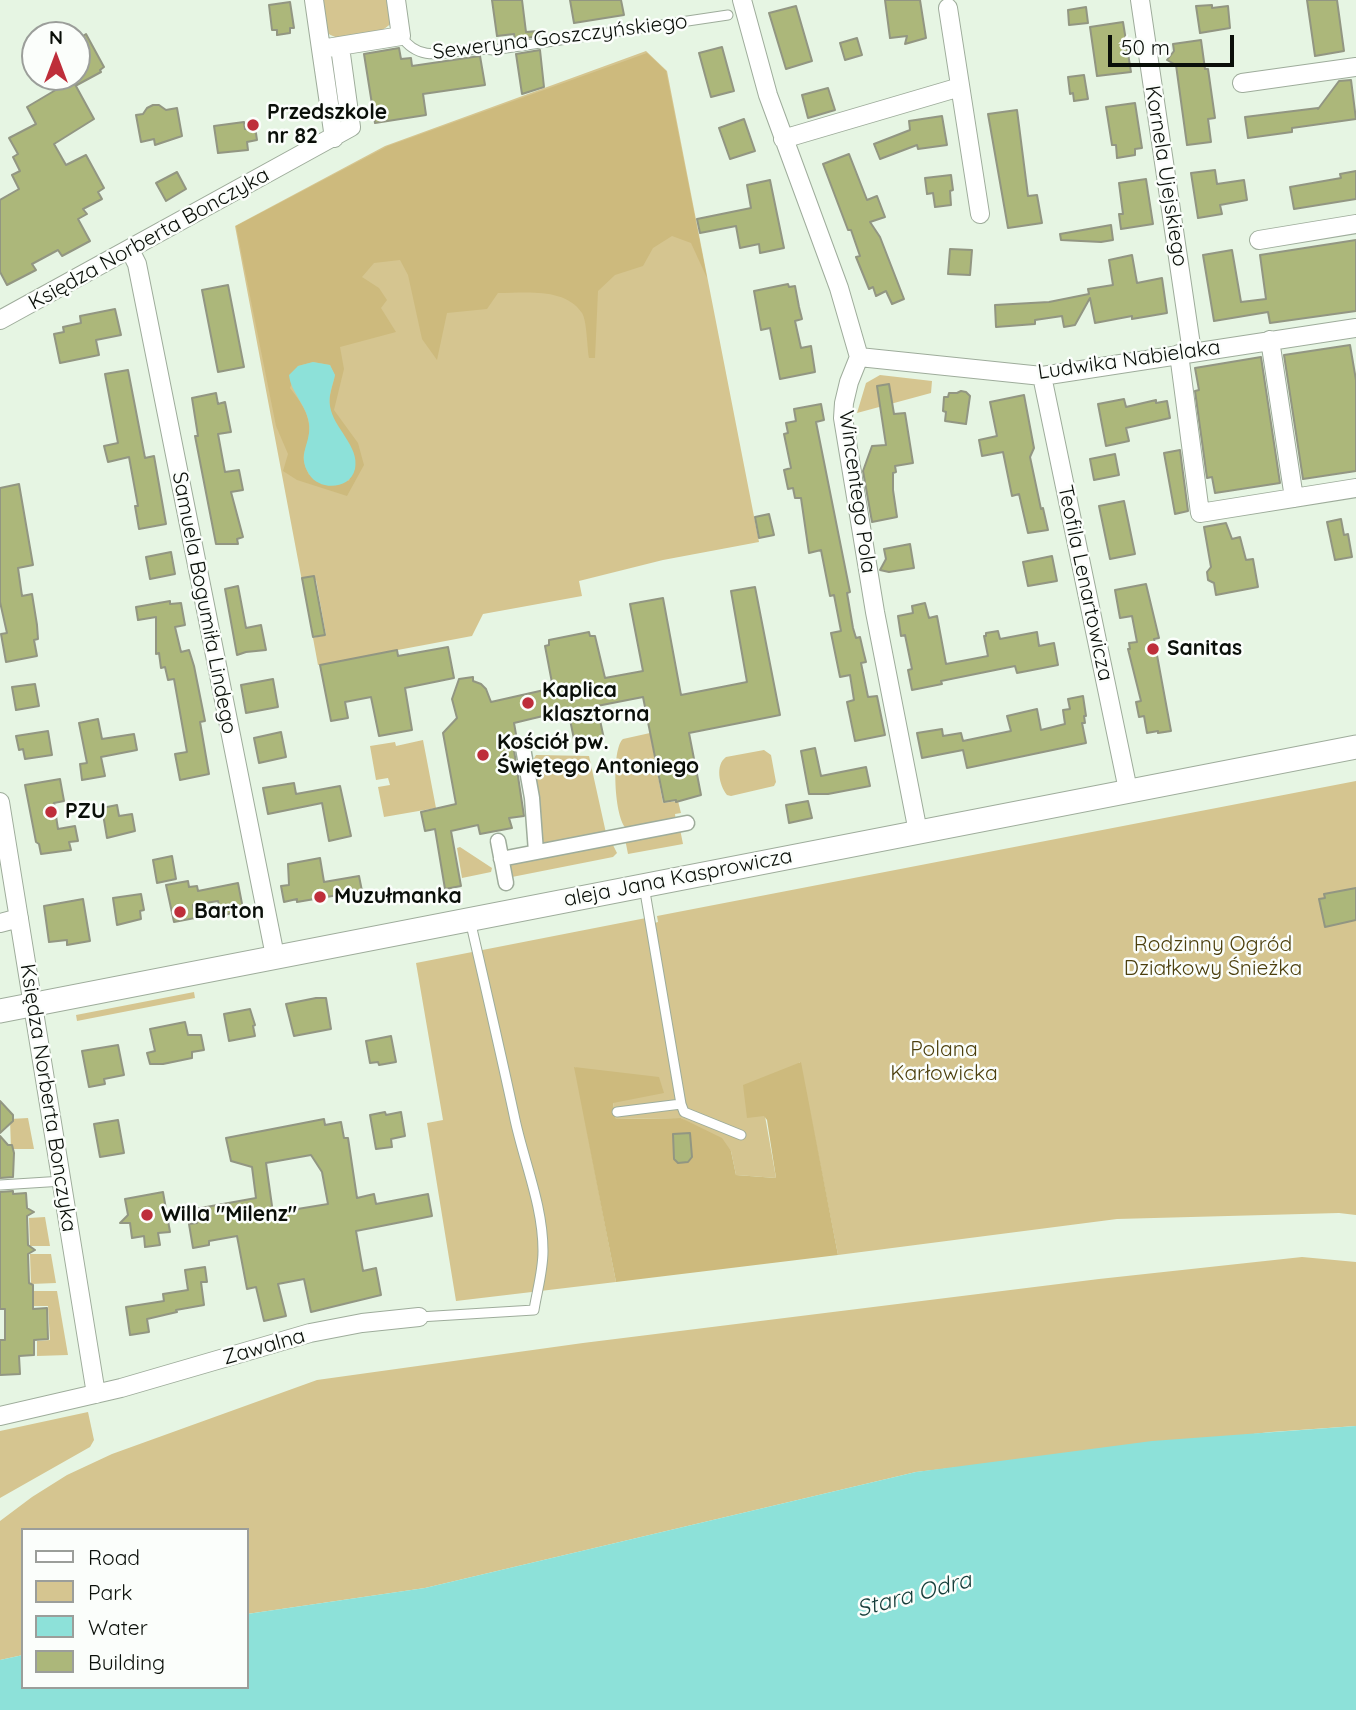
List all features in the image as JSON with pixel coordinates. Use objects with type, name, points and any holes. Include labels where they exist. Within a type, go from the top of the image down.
[{"type":"street","points":[[314,0],[334,138],[351,127],[340,47]]},
{"type":"street","points":[[321,49],[401,36],[396,0]]},
{"type":"street","points":[[741,0],[768,95],[839,288],[859,357]]},
{"type":"street","name":"Kornela Ujejskiego","points":[[1140,0],[1186,353],[1200,513],[1294,498]]},
{"type":"street","points":[[948,8],[980,214]]},
{"type":"street","points":[[1242,83],[1356,68]]},
{"type":"street","points":[[783,139],[960,86]]},
{"type":"street","name":"Księdza Norberta Bonczyka","points":[[0,320],[334,138]]},
{"type":"street","points":[[1259,240],[1356,224]]},
{"type":"street","name":"Samuela Bogumiła Lindego","points":[[130,250],[137,264],[275,956]]},
{"type":"street","name":"Ludwika Nabielaka","points":[[859,357],[1042,376],[1356,328]]},
{"type":"street","points":[[1270,340],[1294,498],[1356,488]]},
{"type":"street","name":"Wincentego Pola","points":[[859,357],[849,382],[843,418],[875,612],[918,832]]},
{"type":"street","name":"Teofila Lenartowicza","points":[[1042,376],[1128,790]]},
{"type":"street","name":"aleja Jana Kasprowicza","points":[[0,1011],[1356,747]]},
{"type":"street","points":[[523,748],[532,798],[536,852]]},
{"type":"street","name":"Księdza Norberta Bonczyka","points":[[0,802],[96,1394]]},
{"type":"street","points":[[501,859],[687,823]]},
{"type":"street","points":[[498,841],[506,883]]},
{"type":"street","points":[[0,923],[19,918]]},
{"type":"street","name":"Zawalna","points":[[0,1416],[96,1394],[310,1333],[362,1323],[419,1317]]},
{"type":"lane","name":"Seweryna Goszczyńskiego","points":[[401,36],[407,46],[424,55],[478,48],[493,50],[728,15]]},
{"type":"lane","points":[[644,884],[684,1112],[741,1135]]},
{"type":"lane","name":"Zawalna","points":[[419,1317],[534,1310],[543,1251],[538,1209],[514,1119],[498,1033],[484,987],[470,919]]},
{"type":"lane","points":[[617,1112],[681,1104]]},
{"type":"lane","points":[[0,1185],[62,1181]]},
{"type":"green space","points":[[319,0],[390,0],[393,21],[369,35],[347,39],[337,37],[324,28]]},
{"type":"green space","points":[[646,51],[667,71],[759,542],[663,560],[579,581],[582,596],[483,614],[472,636],[318,665],[313,638],[326,635],[316,580],[302,581],[235,226],[385,146]]},
{"type":"green space","points":[[880,375],[932,381],[931,393],[857,413],[866,383]]},
{"type":"green space","points":[[650,733],[663,803],[678,801],[681,813],[675,814],[676,821],[627,829],[619,813],[617,799],[616,769],[619,745],[623,739]]},
{"type":"green space","points":[[423,740],[436,808],[384,817],[378,787],[390,785],[388,778],[376,780],[370,746],[395,742],[396,746]]},
{"type":"green space","points":[[764,750],[771,755],[776,782],[774,786],[727,795],[719,775],[720,765],[726,757]]},
{"type":"green space","points":[[536,755],[589,756],[606,833],[541,846],[533,760]]},
{"type":"green space","points":[[1356,781],[1356,1215],[1339,1213],[1117,1219],[838,1255],[800,1062],[765,1116],[776,1178],[736,1175],[731,1151],[681,1118],[616,1119],[613,1103],[575,1067],[616,1282],[456,1301],[427,1123],[443,1120],[416,963],[646,918],[651,924],[658,922],[657,916]]},
{"type":"green space","points":[[680,829],[683,844],[628,854],[625,839]]},
{"type":"green space","points":[[612,843],[617,853],[613,857],[512,877],[510,863]]},
{"type":"green space","points":[[460,847],[492,868],[491,872],[462,878],[457,848]]},
{"type":"green space","points":[[194,992],[195,998],[77,1021],[76,1015]]},
{"type":"green space","points":[[28,1118],[34,1149],[11,1149],[10,1119]]},
{"type":"green space","points":[[45,1217],[50,1246],[30,1246],[29,1218]]},
{"type":"green space","points":[[30,1254],[51,1254],[56,1283],[31,1284]]},
{"type":"green space","points":[[1302,1257],[1356,1262],[1356,1426],[1271,1432],[916,1472],[425,1588],[248,1614],[248,1528],[21,1528],[21,1655],[0,1660],[0,1521],[67,1475],[112,1454],[317,1380],[583,1343],[1099,1279]]},
{"type":"green space","points":[[31,1291],[57,1291],[68,1355],[37,1356],[37,1341],[50,1340],[48,1306],[32,1306]]},
{"type":"green space","points":[[88,1412],[94,1440],[90,1447],[0,1498],[0,1431]]},
{"type":"shaded area","points":[[647,53],[666,71],[707,278],[691,243],[672,236],[653,248],[643,266],[615,275],[598,291],[595,358],[589,358],[584,317],[575,305],[555,295],[520,292],[498,293],[487,309],[447,313],[437,360],[422,339],[408,275],[400,260],[374,263],[362,277],[379,288],[387,300],[381,308],[396,332],[340,347],[344,369],[334,410],[358,443],[364,465],[347,496],[297,480],[283,471],[288,454],[276,426],[236,226],[388,146]],"holes":[[[313,362],[330,365],[335,375],[330,408],[354,460],[349,481],[309,475],[304,457],[309,433],[307,414],[290,388],[298,366]]]},
{"type":"shaded area","points":[[801,1062],[838,1255],[616,1282],[574,1067],[659,1077],[664,1093],[613,1103],[616,1119],[681,1118],[722,1138],[731,1151],[736,1175],[776,1178],[767,1120],[764,1116],[747,1118],[743,1085]]},
{"type":"water","points":[[313,362],[330,365],[335,375],[330,406],[354,453],[355,469],[352,476],[334,486],[314,480],[305,467],[304,454],[309,423],[289,375],[298,366]]},
{"type":"water","name":"Stara Odra","points":[[1356,1426],[1356,1710],[0,1710],[0,1660],[21,1655],[21,1689],[248,1689],[248,1614],[425,1588],[916,1472],[1152,1441]]},
{"type":"building","points":[[492,0],[522,0],[526,32],[538,31],[539,36],[515,40],[514,34],[497,36]]},
{"type":"building","points":[[570,0],[621,0],[624,15],[574,23]]},
{"type":"building","points":[[885,0],[920,0],[926,38],[905,44],[907,36],[890,38]]},
{"type":"building","points":[[1307,0],[1337,0],[1344,51],[1315,56]]},
{"type":"building","points":[[290,2],[294,28],[290,28],[290,33],[277,35],[277,30],[272,30],[269,5]]},
{"type":"building","points":[[1212,5],[1212,8],[1228,6],[1230,28],[1200,33],[1196,6]]},
{"type":"building","points":[[796,6],[812,61],[786,69],[769,13]]},
{"type":"building","points":[[1086,7],[1088,23],[1069,25],[1068,10]]},
{"type":"building","points":[[1123,22],[1131,72],[1097,76],[1090,27]]},
{"type":"building","points":[[857,38],[862,55],[845,60],[840,43]]},
{"type":"building","points":[[1201,40],[1215,118],[1208,119],[1211,142],[1187,145],[1176,65],[1167,60],[1174,51],[1173,44]]},
{"type":"building","points":[[91,43],[104,67],[91,77]]},
{"type":"building","points":[[722,47],[734,91],[711,97],[699,53]]},
{"type":"building","points":[[399,48],[401,59],[411,58],[412,66],[480,56],[485,85],[423,94],[426,115],[375,123],[364,54]]},
{"type":"building","points":[[540,50],[544,87],[522,94],[516,54]]},
{"type":"building","points":[[1084,75],[1088,99],[1074,101],[1073,93],[1070,94],[1068,77]]},
{"type":"building","points":[[1351,80],[1356,119],[1292,128],[1292,132],[1248,138],[1245,117],[1318,109],[1339,81]]},
{"type":"building","points":[[828,88],[835,110],[808,118],[802,95]]},
{"type":"building","points":[[54,91],[79,91],[94,119],[54,144],[66,165],[86,155],[104,188],[98,192],[102,199],[83,209],[87,214],[78,219],[90,241],[62,256],[58,250],[32,264],[36,270],[7,285],[0,272],[0,200],[19,189],[12,175],[20,171],[13,157],[18,154],[9,138],[36,124],[27,107]]},
{"type":"building","points":[[1135,103],[1142,148],[1135,149],[1135,155],[1117,158],[1116,145],[1112,145],[1106,107]]},
{"type":"building","points":[[153,105],[159,105],[166,110],[177,108],[182,136],[155,145],[154,139],[141,142],[136,115],[143,114]]},
{"type":"building","points":[[1017,110],[1028,196],[1037,195],[1042,223],[1008,228],[988,114]]},
{"type":"building","points":[[942,116],[947,145],[918,149],[917,145],[880,159],[874,144],[910,130],[909,121]]},
{"type":"building","points":[[744,119],[755,151],[730,159],[719,128]]},
{"type":"building","points":[[244,122],[245,129],[255,127],[257,140],[247,142],[248,150],[218,153],[214,126]]},
{"type":"building","points":[[849,154],[867,200],[877,196],[885,217],[870,222],[880,237],[904,299],[892,304],[886,291],[876,296],[873,287],[869,289],[856,257],[860,256],[851,230],[848,230],[823,164]]},
{"type":"building","points":[[1215,170],[1217,184],[1244,180],[1247,200],[1220,205],[1222,214],[1198,218],[1191,173]]},
{"type":"building","points":[[1356,171],[1356,199],[1294,209],[1290,187],[1341,178],[1340,174]]},
{"type":"building","points":[[177,172],[186,189],[166,201],[156,183]]},
{"type":"building","points":[[951,175],[951,205],[935,207],[933,193],[927,194],[925,178]]},
{"type":"building","points":[[1146,179],[1153,224],[1121,229],[1119,214],[1123,214],[1119,183]]},
{"type":"building","points":[[770,180],[784,248],[760,253],[759,244],[740,248],[736,226],[700,233],[697,219],[751,208],[747,185]]},
{"type":"building","points":[[1111,225],[1113,240],[1061,240],[1060,234]]},
{"type":"building","points":[[1356,240],[1356,311],[1270,323],[1268,312],[1214,321],[1203,255],[1232,250],[1241,302],[1266,299],[1260,255]]},
{"type":"building","points":[[950,249],[972,250],[970,275],[948,274]]},
{"type":"building","points":[[1132,255],[1137,283],[1162,278],[1167,313],[1095,323],[1090,298],[1075,325],[1064,327],[1062,316],[1035,320],[1035,324],[996,327],[995,305],[1049,302],[1089,294],[1088,289],[1113,285],[1109,260]]},
{"type":"building","points":[[788,284],[789,287],[795,286],[802,319],[795,321],[801,348],[811,346],[815,372],[780,379],[770,328],[761,330],[754,291]]},
{"type":"building","points":[[228,285],[244,367],[218,372],[202,290]]},
{"type":"building","points":[[115,309],[121,335],[96,340],[99,355],[60,363],[54,334],[64,332],[63,327],[81,323],[80,316]]},
{"type":"building","points":[[1350,345],[1356,380],[1356,471],[1303,479],[1284,355]]},
{"type":"building","points":[[1261,357],[1280,483],[1215,493],[1212,477],[1207,478],[1195,391],[1199,390],[1195,368]]},
{"type":"building","points":[[128,370],[145,458],[154,456],[166,524],[139,529],[135,506],[138,506],[129,457],[108,462],[104,446],[118,443],[105,374]]},
{"type":"building","points":[[889,384],[894,414],[905,413],[913,463],[895,466],[893,490],[897,517],[872,522],[863,471],[872,446],[886,445],[877,386]]},
{"type":"building","points":[[961,391],[970,396],[966,424],[945,421],[944,397],[948,397],[949,393]]},
{"type":"building","points":[[216,393],[218,404],[225,402],[231,432],[218,434],[225,472],[239,470],[243,490],[231,492],[243,537],[237,539],[238,544],[216,544],[195,436],[198,436],[192,398]]},
{"type":"building","points":[[1024,395],[1034,448],[1030,457],[1048,530],[1028,533],[1019,494],[1012,496],[1003,452],[982,456],[979,440],[997,436],[990,402]]},
{"type":"building","points":[[1124,399],[1126,407],[1156,400],[1156,403],[1167,401],[1170,418],[1126,428],[1129,441],[1106,446],[1098,404]]},
{"type":"building","points":[[821,404],[824,420],[816,422],[850,592],[847,593],[853,628],[856,638],[860,637],[866,662],[861,663],[868,697],[877,696],[885,735],[855,741],[847,702],[854,700],[850,675],[840,677],[831,633],[841,631],[834,595],[830,596],[821,550],[809,553],[801,498],[795,498],[793,488],[788,489],[784,470],[791,468],[784,434],[788,433],[786,423],[796,421],[794,409]]},
{"type":"building","points":[[1180,450],[1188,511],[1175,514],[1164,453]]},
{"type":"building","points":[[1115,454],[1119,475],[1094,480],[1090,459]]},
{"type":"building","points":[[19,484],[33,565],[18,568],[22,596],[32,594],[37,625],[38,639],[34,640],[37,656],[6,662],[1,634],[7,633],[0,602],[0,488]]},
{"type":"building","points":[[1124,501],[1135,554],[1110,559],[1099,506]]},
{"type":"building","points":[[769,514],[774,535],[759,538],[755,517]]},
{"type":"building","points":[[1341,519],[1344,535],[1348,534],[1352,557],[1335,560],[1327,522]]},
{"type":"building","points":[[1226,523],[1232,539],[1240,537],[1246,560],[1253,559],[1258,587],[1216,595],[1214,583],[1208,580],[1207,572],[1211,567],[1204,527]]},
{"type":"building","points":[[910,544],[914,568],[889,572],[880,570],[886,559],[884,549]]},
{"type":"building","points":[[171,552],[175,574],[150,579],[146,557]]},
{"type":"building","points":[[1052,556],[1057,581],[1028,586],[1023,562]]},
{"type":"building","points":[[314,576],[325,635],[313,637],[302,578]]},
{"type":"building","points":[[1146,584],[1159,638],[1154,639],[1171,731],[1158,733],[1147,733],[1144,716],[1139,717],[1136,702],[1141,701],[1128,649],[1129,643],[1137,642],[1132,616],[1120,618],[1115,590]]},
{"type":"building","points":[[238,586],[246,628],[261,625],[266,650],[237,655],[225,589]]},
{"type":"building","points":[[755,587],[780,715],[689,733],[701,795],[676,802],[664,802],[643,697],[597,706],[604,739],[575,744],[568,710],[514,723],[517,740],[514,750],[524,816],[509,818],[512,828],[480,834],[478,825],[451,831],[461,886],[445,889],[435,829],[425,831],[421,812],[456,804],[443,733],[457,718],[452,699],[459,679],[473,677],[473,681],[486,689],[491,702],[553,688],[545,646],[549,645],[549,640],[589,632],[590,636],[595,636],[605,678],[643,671],[630,604],[663,598],[681,695],[747,682],[731,591]]},
{"type":"building","points":[[170,601],[170,604],[181,603],[185,625],[175,627],[181,652],[189,650],[194,666],[205,721],[200,722],[209,774],[180,780],[175,754],[187,752],[174,679],[168,680],[165,667],[161,668],[159,653],[156,654],[156,617],[138,620],[136,607]]},
{"type":"building","points":[[925,603],[929,618],[937,616],[946,664],[988,656],[984,636],[986,633],[998,631],[1000,639],[1037,632],[1039,646],[1054,643],[1058,665],[1017,673],[1015,666],[941,681],[942,684],[912,690],[908,670],[912,669],[905,635],[901,636],[898,616],[913,613],[912,606]]},
{"type":"building","points":[[448,647],[454,678],[405,688],[412,730],[379,736],[371,697],[345,702],[348,718],[331,721],[320,665],[397,650],[398,656]]},
{"type":"building","points":[[273,679],[278,707],[246,713],[241,685]]},
{"type":"building","points":[[35,684],[39,706],[16,710],[12,687]]},
{"type":"building","points":[[1083,696],[1086,716],[1085,723],[1082,723],[1086,743],[967,768],[963,750],[922,758],[917,733],[942,729],[943,736],[961,733],[963,741],[1011,731],[1007,716],[1037,709],[1041,730],[1065,724],[1063,710],[1070,709],[1068,699]]},
{"type":"building","points":[[98,719],[102,739],[134,734],[137,750],[101,757],[105,776],[82,780],[80,764],[87,763],[79,723]]},
{"type":"building","points":[[48,731],[52,755],[25,759],[23,749],[19,750],[16,736]]},
{"type":"building","points":[[281,732],[286,757],[259,763],[254,738]]},
{"type":"building","points":[[815,748],[821,776],[866,767],[870,786],[828,794],[809,794],[801,751]]},
{"type":"building","points":[[60,779],[64,801],[54,803],[58,829],[75,826],[78,841],[69,842],[71,850],[41,854],[36,842],[25,785]]},
{"type":"building","points":[[294,783],[296,794],[340,786],[351,836],[329,841],[322,803],[268,814],[263,788]]},
{"type":"building","points":[[808,801],[812,818],[789,823],[786,805]]},
{"type":"building","points":[[117,805],[119,816],[132,814],[135,831],[107,838],[102,808]]},
{"type":"building","points":[[172,856],[176,879],[157,883],[153,860]]},
{"type":"building","points":[[320,858],[324,882],[359,876],[363,896],[345,899],[344,894],[284,902],[281,886],[289,885],[288,864]]},
{"type":"building","points":[[188,881],[189,887],[197,886],[198,891],[238,883],[243,909],[225,915],[218,901],[193,905],[195,918],[174,922],[166,885]]},
{"type":"building","points":[[1356,888],[1356,920],[1325,927],[1319,899],[1325,898],[1324,894]]},
{"type":"building","points":[[141,894],[144,910],[140,911],[141,919],[117,925],[113,898]]},
{"type":"building","points":[[83,899],[90,941],[67,945],[67,940],[49,942],[44,906]]},
{"type":"building","points":[[326,998],[331,1029],[294,1036],[286,1004]]},
{"type":"building","points":[[250,1009],[255,1036],[229,1041],[224,1014]]},
{"type":"building","points":[[185,1022],[188,1035],[201,1035],[204,1050],[192,1052],[192,1058],[150,1064],[147,1053],[155,1051],[150,1029]]},
{"type":"building","points":[[391,1036],[396,1062],[379,1065],[378,1062],[370,1063],[366,1041]]},
{"type":"building","points":[[118,1045],[124,1075],[104,1079],[105,1084],[89,1087],[82,1051]]},
{"type":"building","points":[[0,1101],[13,1115],[13,1121],[0,1133]]},
{"type":"building","points":[[385,1112],[386,1115],[401,1112],[405,1136],[391,1139],[392,1147],[376,1149],[370,1115]]},
{"type":"building","points":[[324,1119],[325,1125],[341,1122],[344,1138],[348,1138],[357,1198],[374,1194],[376,1204],[428,1194],[432,1216],[356,1231],[363,1271],[376,1268],[381,1295],[311,1312],[304,1279],[278,1284],[286,1316],[264,1321],[256,1287],[247,1289],[237,1236],[209,1241],[209,1245],[193,1248],[189,1224],[197,1223],[195,1209],[256,1198],[252,1167],[231,1161],[226,1138]],"holes":[[[311,1155],[322,1172],[328,1204],[273,1213],[266,1163]]]},
{"type":"building","points":[[118,1120],[124,1153],[100,1157],[94,1124]]},
{"type":"building","points":[[690,1133],[692,1157],[688,1162],[678,1163],[674,1159],[673,1134]]},
{"type":"building","points":[[0,1136],[8,1145],[12,1145],[13,1177],[0,1178]]},
{"type":"building","points":[[13,1191],[13,1194],[26,1193],[27,1208],[34,1212],[27,1216],[28,1245],[35,1250],[28,1254],[29,1283],[33,1285],[33,1309],[47,1308],[48,1339],[34,1340],[34,1355],[19,1356],[20,1374],[0,1375],[0,1340],[5,1340],[5,1309],[0,1309],[0,1192]]},
{"type":"building","name":"Willa \"Milenz\"","points":[[163,1192],[170,1232],[158,1233],[160,1245],[145,1247],[144,1236],[132,1238],[130,1223],[120,1223],[128,1215],[125,1199]]},
{"type":"building","points":[[205,1267],[207,1282],[201,1282],[204,1305],[147,1319],[149,1332],[130,1335],[126,1307],[164,1301],[163,1294],[188,1290],[185,1270]]},
{"type":"place","name":"Przedszkole nr 82","points":[[253,125]]},
{"type":"place","name":"Sanitas","points":[[1153,649]]},
{"type":"place","name":"Kaplica klasztorna","points":[[528,703]]},
{"type":"place","name":"Kościół pw. Świętego Antoniego","points":[[483,755]]},
{"type":"place","name":"PZU","points":[[51,812]]},
{"type":"place","name":"Muzułmanka","points":[[320,897]]},
{"type":"place","name":"Barton","points":[[180,912]]},
{"type":"place","name":"Willa \"Milenz\"","points":[[147,1215]]},
{"type":"park label","name":"Rodzinny Ogród Działkowy Śnieżka","points":[[1213,957]]},
{"type":"park label","name":"Polana Karłowicka","points":[[944,1062]]}]
